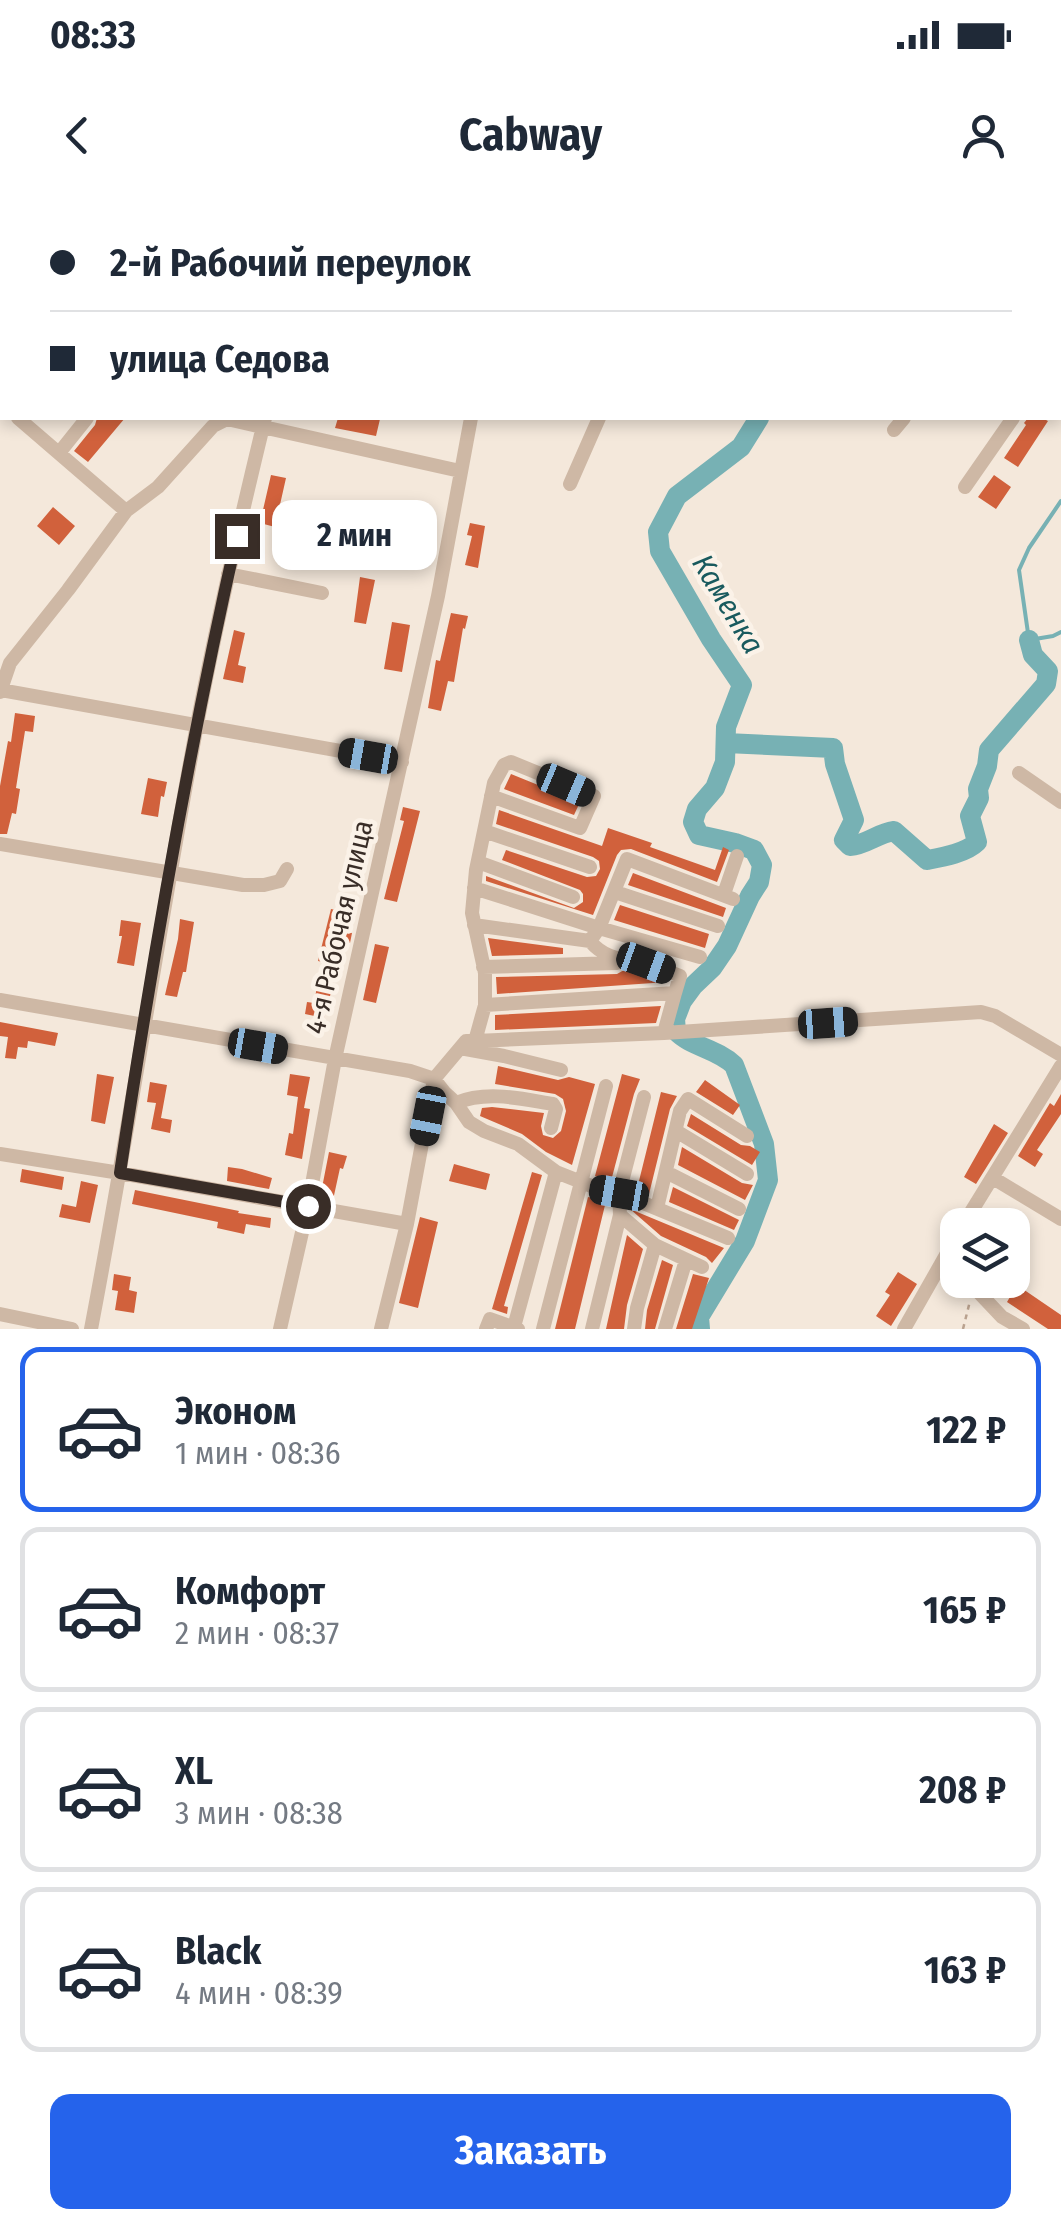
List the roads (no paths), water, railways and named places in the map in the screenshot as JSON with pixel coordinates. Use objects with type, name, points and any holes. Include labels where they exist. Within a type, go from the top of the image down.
[{"type":"street","points":[[20,420],[126,511]]},
{"type":"street","points":[[59,452],[85,420]]},
{"type":"street","points":[[225,420],[213,426],[158,487],[126,511],[10,663],[0,691],[402,762]]},
{"type":"street","name":"4-я Рабочая улица","points":[[280,1329],[308,1206],[334,1059],[438,596],[471,420]]},
{"type":"street","points":[[570,484],[598,420]]},
{"type":"street","points":[[894,430],[902,420]]},
{"type":"street","points":[[965,487],[1012,420]]},
{"type":"street","points":[[90,1329],[196,726],[264,421],[460,471]]},
{"type":"street","points":[[228,574],[322,593]]},
{"type":"street","points":[[476,1041],[485,1005],[483,966],[472,913],[478,862],[490,796],[494,783],[504,764],[512,762],[594,796],[580,828],[490,796]]},
{"type":"street","points":[[1019,774],[1061,802]]},
{"type":"street","points":[[484,832],[590,868]]},
{"type":"street","points":[[0,844],[243,885],[280,882],[287,868]]},
{"type":"street","points":[[590,941],[628,859],[729,896],[737,856]]},
{"type":"street","points":[[478,862],[574,897]]},
{"type":"street","points":[[474,888],[700,957]]},
{"type":"street","points":[[615,892],[718,926]]},
{"type":"street","points":[[474,925],[590,941],[598,951],[628,962]]},
{"type":"street","points":[[483,966],[646,963],[680,976],[664,1032]]},
{"type":"street","points":[[485,1005],[675,993]]},
{"type":"street","points":[[0,1000],[410,1071],[434,1079],[469,1122],[518,1144],[556,1172],[728,1238]]},
{"type":"street","points":[[381,1329],[407,1224],[434,1079],[466,1041],[710,1031],[981,1012],[1061,1054]]},
{"type":"street","points":[[460,1048],[561,1070]]},
{"type":"street","points":[[974,1208],[1061,1066]]},
{"type":"street","points":[[544,1329],[606,1086]]},
{"type":"street","points":[[456,1102],[470,1096],[504,1096],[554,1104],[551,1128]]},
{"type":"street","points":[[592,1329],[620,1215],[619,1193],[644,1098]]},
{"type":"street","points":[[657,1208],[680,1111],[688,1098],[747,1136]]},
{"type":"street","points":[[676,1130],[747,1174]]},
{"type":"street","points":[[0,1154],[407,1224]]},
{"type":"street","points":[[486,1329],[490,1319],[516,1328],[556,1172]]},
{"type":"street","points":[[666,1172],[739,1209]]},
{"type":"street","points":[[993,1178],[1061,1218]]},
{"type":"street","points":[[620,1215],[655,1245],[702,1268]]},
{"type":"street","points":[[634,1329],[655,1245]]},
{"type":"street","points":[[665,1329],[686,1260]]},
{"type":"street","points":[[904,1329],[940,1262]]},
{"type":"street","points":[[984,1298],[1002,1317],[1023,1329]]},
{"type":"street","points":[[0,1314],[72,1329]]},
{"type":"waterway","name":"Каменка","points":[[700,1329],[699,1317],[745,1241],[768,1180],[764,1144],[734,1065],[682,1036],[676,1031],[675,1019],[682,1001],[727,946],[759,882],[762,865],[754,850],[699,835],[693,822],[697,809],[715,788],[725,762],[726,727],[742,685],[660,551],[658,532],[677,496],[741,447],[758,420]]},
{"type":"waterway","points":[[1061,501],[1019,570],[1029,640],[1061,632]]},
{"type":"waterway","points":[[726,743],[833,748],[854,820],[844,840],[850,846],[894,831],[927,860],[961,852],[977,842],[970,816],[979,798],[989,750],[1046,684],[1048,671],[1033,655],[1029,640]]}]
